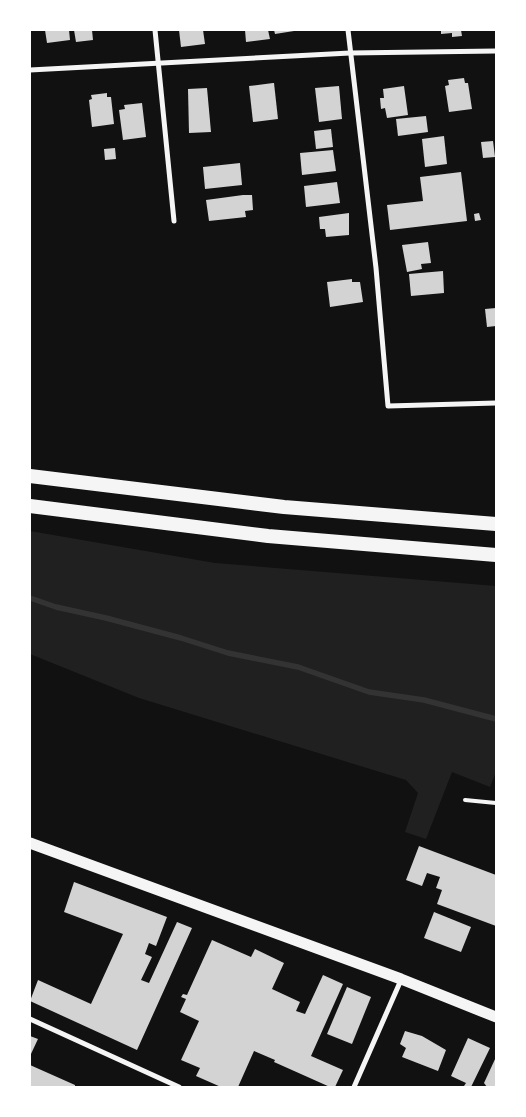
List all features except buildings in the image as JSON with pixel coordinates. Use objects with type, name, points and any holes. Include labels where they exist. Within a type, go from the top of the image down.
[{"type":"highway","points":[[30,476],[284,507],[496,524]]},
{"type":"highway","points":[[30,506],[268,536],[496,555]]},
{"type":"main road","points":[[30,843],[401,979],[496,1017]]},
{"type":"street","points":[[155,30],[174,221]]},
{"type":"street","points":[[348,30],[376,268],[388,406],[496,403]]},
{"type":"street","points":[[30,70],[350,53],[496,51]]},
{"type":"street","points":[[354,1087],[401,979]]},
{"type":"street","points":[[30,1019],[179,1087]]},
{"type":"lane","points":[[465,800],[496,804]]},
{"type":"shaded area","points":[[30,531],[215,563],[496,586],[496,772],[490,787],[452,772],[426,839],[405,832],[418,793],[406,780],[139,698],[30,654]]},
{"type":"waterway","points":[[30,598],[56,607],[181,638],[228,653],[298,667],[369,692],[424,700],[496,719]]}]
